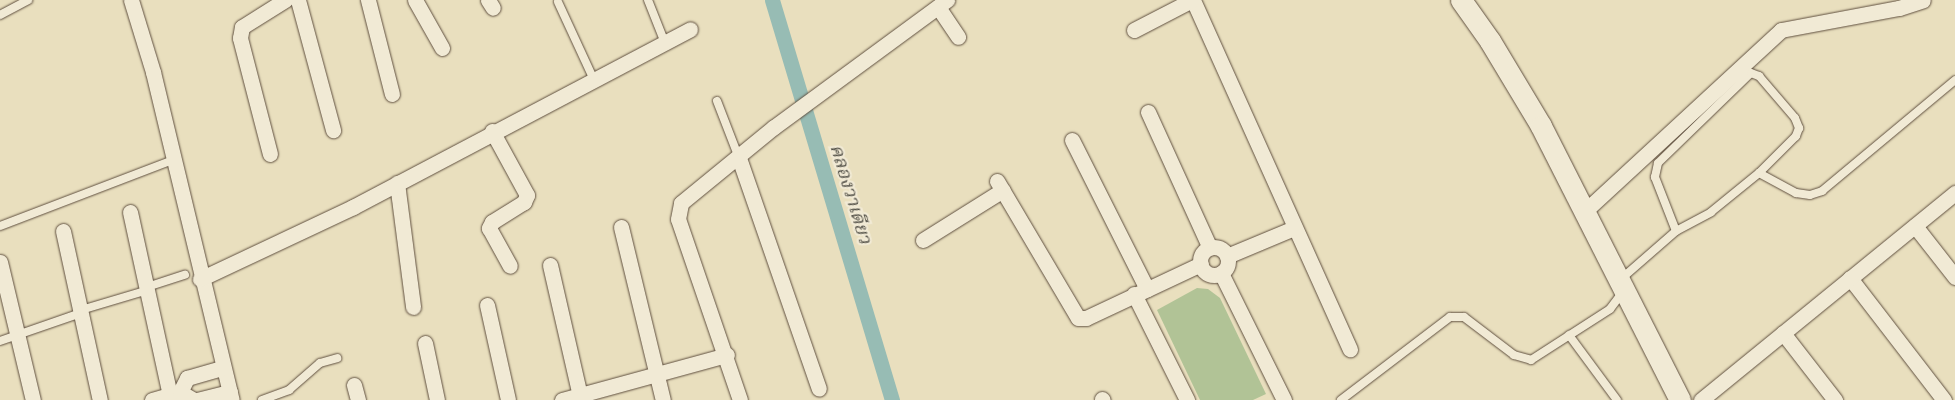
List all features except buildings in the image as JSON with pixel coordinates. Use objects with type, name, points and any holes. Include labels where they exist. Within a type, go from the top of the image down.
[{"type":"street","points":[[131,0],[175,159],[200,279],[231,396],[195,400],[173,396],[152,400]]},
{"type":"street","points":[[270,154],[240,38],[242,27],[285,0]]},
{"type":"street","points":[[298,0],[332,130]]},
{"type":"street","points":[[368,0],[392,94]]},
{"type":"street","points":[[415,0],[442,48]]},
{"type":"street","points":[[1134,30],[1193,0],[1350,349]]},
{"type":"street","points":[[1461,0],[1490,41],[1541,126],[1680,400]]},
{"type":"street","points":[[1585,211],[1781,30],[1900,8],[1923,0]]},
{"type":"street","points":[[740,400],[727,355],[678,219],[681,202],[739,158],[774,127],[942,3],[958,36]]},
{"type":"street","points":[[200,279],[397,183],[492,131],[690,29]]},
{"type":"street","points":[[1148,112],[1210,248]]},
{"type":"street","points":[[492,131],[527,195],[524,202],[492,222],[489,228],[510,266]]},
{"type":"street","points":[[1072,140],[1187,400]]},
{"type":"street","points":[[739,158],[819,389]]},
{"type":"street","points":[[397,183],[413,307]]},
{"type":"street","points":[[923,240],[1000,185],[1078,318],[1086,318],[1201,264]]},
{"type":"street","points":[[1701,400],[1955,193]]},
{"type":"street","points":[[130,212],[173,396]]},
{"type":"street","points":[[1914,226],[1955,277]]},
{"type":"street","points":[[621,227],[663,400]]},
{"type":"street","points":[[1227,256],[1294,228]]},
{"type":"street","points":[[63,231],[100,400]]},
{"type":"street","points":[[1201,264],[1204,252],[1210,248],[1222,250],[1227,256],[1226,267],[1221,273]]},
{"type":"street","points":[[0,262],[33,400]]},
{"type":"street","points":[[1201,264],[1209,273],[1221,273]]},
{"type":"street","points":[[550,265],[581,398]]},
{"type":"street","points":[[1221,273],[1284,400]]},
{"type":"street","points":[[1850,278],[1944,400]]},
{"type":"street","points":[[487,305],[508,400]]},
{"type":"street","points":[[1783,333],[1835,400]]},
{"type":"street","points":[[425,344],[437,400]]},
{"type":"street","points":[[562,400],[581,398],[656,373],[727,355]]},
{"type":"street","points":[[173,396],[187,378],[223,368]]},
{"type":"street","points":[[354,385],[358,400]]},
{"type":"lane","points":[[0,15],[28,0]]},
{"type":"lane","points":[[648,0],[666,43]]},
{"type":"lane","points":[[558,2],[594,80]]},
{"type":"lane","points":[[1341,400],[1450,317],[1464,317],[1514,355],[1531,360],[1610,309],[1622,285],[1676,231],[1711,212],[1759,173],[1796,136],[1799,128],[1795,118],[1759,76],[1751,73],[1658,163],[1655,177],[1676,231]]},
{"type":"lane","points":[[1759,173],[1796,193],[1810,195],[1822,191],[1955,80]]},
{"type":"lane","points":[[718,101],[739,158]]},
{"type":"lane","points":[[0,226],[175,159]]},
{"type":"lane","points":[[0,341],[185,275]]},
{"type":"lane","points":[[1569,335],[1617,400]]},
{"type":"lane","points":[[262,400],[289,390],[320,363],[336,358]]},
{"type":"green space","points":[[1197,288],[1208,289],[1220,298],[1266,394],[1253,400],[1200,400],[1157,310]]},
{"type":"waterway","name":"คลองวาเดียว","points":[[772,0],[892,400]]}]
